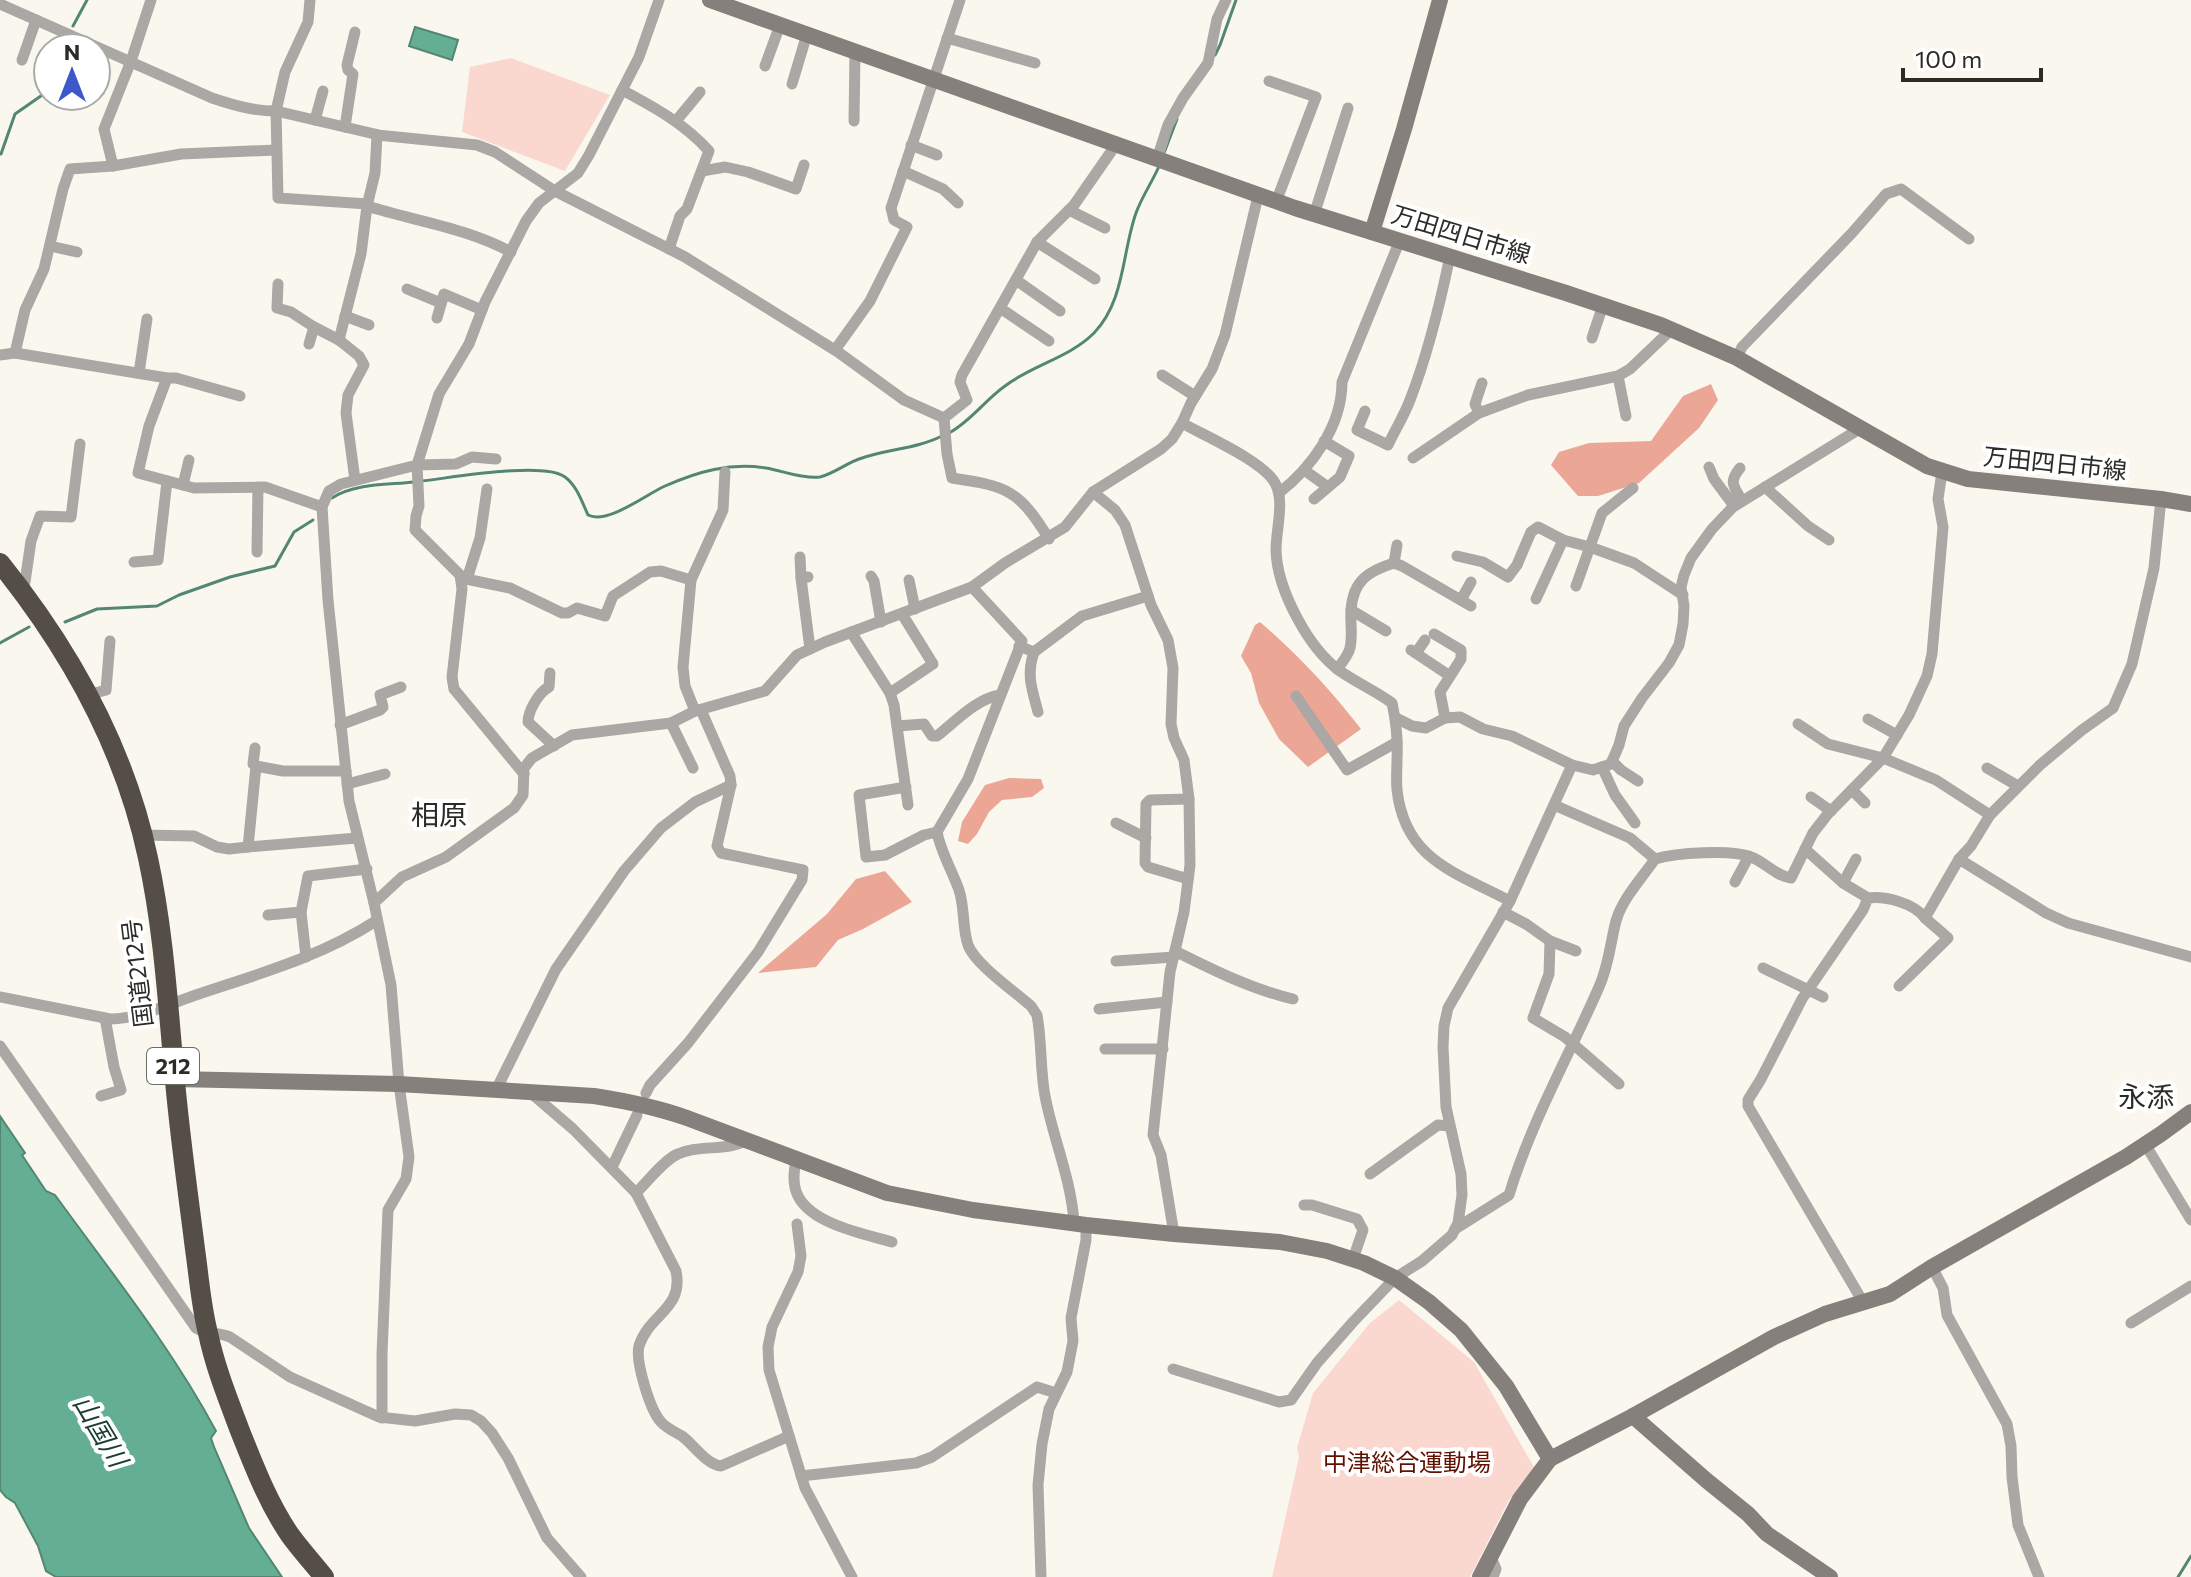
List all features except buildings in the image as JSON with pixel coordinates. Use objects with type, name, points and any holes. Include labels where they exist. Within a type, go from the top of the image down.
[{"type":"highway","name":"国道212号","points":[[0,563],[69,659],[88,695],[113,747],[142,835],[156,907],[184,1173],[208,1333],[229,1402],[269,1500],[289,1534],[324,1577]]},
{"type":"street","points":[[113,166],[104,129],[151,0]]},
{"type":"street","points":[[310,0],[308,22],[285,72],[276,111],[278,198],[367,205],[460,231],[511,252]]},
{"type":"street","points":[[659,0],[639,57],[578,173],[539,203],[526,221],[482,310],[469,344],[439,394],[417,465],[419,506],[415,530],[464,579],[510,588],[562,613],[577,608],[605,616],[613,596],[650,572],[661,571],[691,580]]},
{"type":"street","name":"万田四日市線","points":[[710,0],[1258,196],[1672,329],[1737,358],[1942,472],[1968,479],[2191,504]]},
{"type":"street","points":[[835,350],[870,301],[907,227],[894,220],[891,208],[960,0]]},
{"type":"street","points":[[1157,159],[1168,125],[1208,63],[1217,19],[1226,0]]},
{"type":"street","points":[[1372,232],[1440,0]]},
{"type":"street","points":[[1,7],[212,98],[377,135],[477,145],[495,152],[555,191],[669,249],[835,350],[904,400],[944,418]]},
{"type":"street","points":[[22,60],[36,20]]},
{"type":"street","points":[[765,66],[780,25]]},
{"type":"street","points":[[345,127],[353,74],[347,65],[355,32]]},
{"type":"street","points":[[792,84],[807,34]]},
{"type":"street","points":[[947,38],[1035,63]]},
{"type":"street","points":[[854,121],[855,53]]},
{"type":"street","points":[[1269,81],[1316,97],[1276,202]]},
{"type":"street","points":[[622,90],[676,121],[709,151],[669,249]]},
{"type":"street","points":[[315,120],[323,91]]},
{"type":"street","points":[[676,121],[700,92]]},
{"type":"street","points":[[1314,215],[1348,108]]},
{"type":"street","points":[[339,340],[361,254],[367,205],[375,173],[377,135]]},
{"type":"street","points":[[911,145],[937,155]]},
{"type":"street","points":[[944,418],[967,400],[960,382],[962,375],[1037,242],[1069,210],[1115,146]]},
{"type":"street","points":[[15,353],[25,310],[44,269],[70,169],[113,166],[181,154],[276,150]]},
{"type":"street","points":[[702,171],[725,167],[796,189],[804,165]]},
{"type":"street","points":[[903,171],[943,189],[958,203]]},
{"type":"street","points":[[1737,358],[1742,347],[1886,194],[1901,189],[1969,239]]},
{"type":"street","points":[[374,903],[402,877],[446,857],[514,808],[523,795],[524,768],[532,758],[572,735],[671,723],[698,711],[765,691],[797,655],[972,587],[1065,527],[1093,492],[1161,449],[1182,423],[1212,369],[1225,335],[1258,196]]},
{"type":"street","points":[[1069,210],[1105,228]]},
{"type":"street","points":[[1279,493],[1312,462],[1335,419],[1342,395],[1342,382],[1400,240]]},
{"type":"street","points":[[1037,242],[1095,279]]},
{"type":"street","points":[[50,246],[77,252]]},
{"type":"street","points":[[1365,411],[1357,430],[1388,445],[1410,402],[1439,307],[1450,256]]},
{"type":"street","points":[[1016,280],[1060,311]]},
{"type":"street","points":[[278,284],[277,308],[291,312],[339,340],[359,356],[364,365],[348,395],[346,413],[355,480]]},
{"type":"street","points":[[407,289],[441,303]]},
{"type":"street","points":[[437,318],[444,294],[482,310]]},
{"type":"street","points":[[1592,338],[1603,305]]},
{"type":"street","points":[[1000,308],[1049,341]]},
{"type":"street","points":[[345,316],[369,325]]},
{"type":"street","points":[[139,373],[147,319]]},
{"type":"street","points":[[309,344],[314,327]]},
{"type":"street","points":[[1413,458],[1479,413],[1528,395],[1618,376],[1630,369],[1672,329]]},
{"type":"street","points":[[0,355],[15,353],[176,378],[240,396]]},
{"type":"street","points":[[1162,375],[1195,396]]},
{"type":"street","points":[[1618,376],[1626,416]]},
{"type":"street","points":[[167,378],[149,426],[138,473],[194,488],[265,487],[322,507]]},
{"type":"street","points":[[1479,413],[1475,404],[1482,383]]},
{"type":"street","points":[[944,418],[952,478],[989,483],[1004,489],[1033,513],[1049,539]]},
{"type":"street","points":[[1182,423],[1266,471],[1274,482],[1279,493],[1278,576],[1308,640],[1337,669],[1392,703],[1396,718],[1397,789],[1406,828],[1415,843],[1438,863],[1507,906],[1550,941],[1576,951]]},
{"type":"street","points":[[1396,718],[1412,726],[1426,728],[1445,718],[1460,717],[1483,729],[1512,736],[1572,765],[1593,770],[1607,764],[1619,745],[1624,726],[1679,645],[1683,624],[1681,587],[1684,575],[1691,558],[1712,529],[1738,504],[1861,428]]},
{"type":"street","points":[[1314,499],[1340,477],[1349,456],[1324,441]]},
{"type":"street","points":[[20,588],[25,582],[31,541],[40,516],[71,517],[80,444]]},
{"type":"street","points":[[382,1418],[388,1210],[406,1179],[409,1157],[391,985],[347,784],[322,507],[329,491],[355,480],[417,465],[456,464],[472,457],[496,459]]},
{"type":"street","points":[[183,485],[189,460]]},
{"type":"street","points":[[1709,467],[1714,479],[1738,504]]},
{"type":"street","points":[[1738,504],[1732,483],[1740,468]]},
{"type":"street","points":[[1304,470],[1328,487]]},
{"type":"street","points":[[646,1093],[758,952],[802,880],[803,870],[721,853],[717,846],[731,785],[730,776],[685,686],[683,667],[691,580],[723,510],[725,472]]},
{"type":"street","points":[[1554,805],[1630,838],[1655,859],[1695,854],[1749,856],[1791,878],[1813,833],[1883,758],[1927,676],[1932,654],[1943,527],[1938,499],[1942,472]]},
{"type":"street","points":[[134,562],[158,560],[167,481]]},
{"type":"street","points":[[257,552],[258,487]]},
{"type":"street","points":[[1765,487],[1808,526],[1829,540]]},
{"type":"street","points":[[1576,586],[1602,513],[1633,488]]},
{"type":"street","points":[[487,489],[480,538],[462,589],[452,677],[454,689],[524,774]]},
{"type":"street","points":[[1093,492],[1115,510],[1125,525],[1148,596],[1168,640],[1174,691],[1171,724],[1184,760],[1189,799],[1188,879],[1167,1002],[1153,1135],[1161,1155],[1174,1234]]},
{"type":"street","points":[[1925,918],[1959,859],[1990,815],[2082,730],[2113,708],[2132,664],[2154,568],[2161,499]]},
{"type":"street","points":[[1457,556],[1483,562],[1508,577],[1517,565],[1531,532],[1538,527],[1563,540],[1634,563],[1683,595]]},
{"type":"street","points":[[1536,599],[1563,540]]},
{"type":"street","points":[[1394,563],[1397,545]]},
{"type":"street","points":[[800,557],[810,649]]},
{"type":"street","points":[[1337,669],[1350,652],[1353,629],[1351,610],[1357,587],[1366,574],[1394,563],[1466,603],[1471,582]]},
{"type":"street","points":[[871,576],[881,622]]},
{"type":"street","points":[[909,580],[915,609]]},
{"type":"street","points":[[972,587],[1022,641],[968,779],[937,832],[939,845],[960,892],[969,948],[976,959],[1031,1006],[1037,1015],[1044,1093],[1053,1134],[1086,1240],[1071,1318],[1073,1341],[1067,1372],[1045,1424],[1038,1485],[1041,1577]]},
{"type":"street","points":[[1038,712],[1029,676],[1034,652],[1082,616],[1148,596]]},
{"type":"street","points":[[1351,610],[1386,631]]},
{"type":"street","points":[[890,693],[933,664],[902,614]]},
{"type":"street","points":[[851,632],[890,693],[894,705],[908,805]]},
{"type":"street","points":[[1445,718],[1440,692],[1461,659],[1461,650],[1429,637],[1414,652],[1450,676]]},
{"type":"street","points":[[88,695],[106,690],[110,641]]},
{"type":"street","points":[[1019,646],[1034,652]]},
{"type":"street","points":[[550,673],[549,687],[543,690],[528,716],[528,722],[554,746]]},
{"type":"street","points":[[340,725],[380,710],[383,707],[380,695],[401,687]]},
{"type":"street","points":[[897,726],[924,724],[932,736],[937,736],[979,703],[990,696],[1000,695]]},
{"type":"street","points":[[1296,696],[1347,770],[1397,742]]},
{"type":"street","points":[[1868,719],[1897,735]]},
{"type":"street","points":[[671,723],[693,768]]},
{"type":"street","points":[[1798,724],[1828,744],[1883,758],[1936,780],[1990,815]]},
{"type":"street","points":[[248,847],[255,748]]},
{"type":"street","points":[[1607,764],[1638,781]]},
{"type":"street","points":[[1607,764],[1615,795],[1635,823]]},
{"type":"street","points":[[1173,1369],[1279,1402],[1291,1400],[1335,1342],[1395,1278],[1422,1261],[1452,1235],[1458,1223],[1462,1195],[1461,1174],[1446,1107],[1443,1047],[1448,1008],[1507,906],[1572,765]]},
{"type":"street","points":[[256,766],[283,771],[346,771]]},
{"type":"street","points":[[1987,768],[2018,786]]},
{"type":"street","points":[[347,784],[385,774]]},
{"type":"street","points":[[496,1090],[556,969],[624,871],[661,828],[695,802],[731,785]]},
{"type":"street","points":[[906,787],[859,795],[866,857],[885,855],[924,835],[937,832]]},
{"type":"street","points":[[1852,790],[1865,803]]},
{"type":"street","points":[[1811,797],[1831,811]]},
{"type":"street","points":[[1188,879],[1148,867],[1145,863],[1146,804],[1150,800],[1189,799]]},
{"type":"street","points":[[1116,823],[1146,838]]},
{"type":"street","points":[[142,835],[194,836],[229,849],[357,838]]},
{"type":"street","points":[[1805,849],[1843,883],[1868,898],[1881,896],[1922,913],[1948,938],[1899,986]]},
{"type":"street","points":[[1735,882],[1749,856]]},
{"type":"street","points":[[1454,1230],[1509,1195],[1548,1092],[1609,963],[1617,920],[1628,897],[1655,859]]},
{"type":"street","points":[[1843,883],[1856,859]]},
{"type":"street","points":[[1959,859],[2046,913],[2068,923],[2191,957]]},
{"type":"street","points":[[306,957],[301,912],[308,876],[367,869]]},
{"type":"street","points":[[1863,1302],[1748,1106],[1748,1100],[1809,990],[1868,898]]},
{"type":"street","points":[[268,915],[301,912]]},
{"type":"street","points":[[0,997],[120,1019],[330,948],[376,921]]},
{"type":"street","points":[[1550,941],[1549,974],[1533,1018],[1572,1043],[1619,1084]]},
{"type":"street","points":[[1116,961],[1174,954],[1268,993],[1293,999]]},
{"type":"street","points":[[1763,968],[1823,997]]},
{"type":"street","points":[[1099,1009],[1167,1002]]},
{"type":"street","points":[[101,1096],[121,1090],[105,1018]]},
{"type":"street","points":[[0,1046],[196,1328],[230,1337],[290,1377],[382,1418],[415,1421],[455,1414],[471,1415],[481,1421],[508,1458],[547,1538],[581,1577]]},
{"type":"street","points":[[1105,1049],[1163,1049]]},
{"type":"street","points":[[174,1079],[399,1084],[594,1096],[660,1109],[887,1193],[973,1210],[1174,1234],[1280,1242],[1327,1251],[1395,1278],[1461,1330],[1506,1386],[1550,1459]]},
{"type":"street","points":[[530,1093],[573,1129],[636,1193],[676,1271],[679,1284],[675,1298],[639,1346],[648,1402],[661,1422],[687,1440],[713,1465],[721,1466],[789,1436]]},
{"type":"street","points":[[1480,1577],[1491,1569],[1520,1499],[1550,1459],[1774,1337],[1825,1314],[1890,1294],[2145,1144],[2191,1112]]},
{"type":"street","points":[[612,1167],[637,1115]]},
{"type":"street","points":[[1370,1174],[1438,1125],[1449,1126]]},
{"type":"street","points":[[636,1193],[675,1155],[736,1146],[747,1140]]},
{"type":"street","points":[[2145,1144],[2191,1220]]},
{"type":"street","points":[[796,1159],[795,1186],[808,1208],[826,1220],[892,1242]]},
{"type":"street","points":[[1304,1205],[1357,1219],[1363,1230],[1353,1259]]},
{"type":"street","points":[[797,1224],[801,1256],[798,1272],[772,1327],[768,1347],[769,1370],[805,1488],[852,1577]]},
{"type":"street","points":[[1932,1267],[1943,1288],[1947,1315],[2007,1424],[2018,1525],[2039,1577]]},
{"type":"street","points":[[2131,1323],[2191,1286]]},
{"type":"street","points":[[801,1476],[916,1463],[932,1457],[1037,1387],[1056,1393]]},
{"type":"street","points":[[1633,1416],[1748,1514],[1767,1534],[1830,1577]]},
{"type":"green space","points":[[511,58],[610,95],[565,171],[462,132],[470,67]]},
{"type":"green space","name":"中津総合運動場","points":[[1399,1300],[1474,1362],[1535,1469],[1509,1500],[1470,1577],[1272,1577],[1299,1457],[1297,1448],[1313,1393],[1370,1323]]},
{"type":"shaded area","points":[[1711,384],[1718,400],[1699,428],[1639,483],[1598,496],[1578,496],[1551,465],[1559,452],[1589,443],[1651,441],[1683,396]]},
{"type":"shaded area","points":[[1260,622],[1313,673],[1361,729],[1308,767],[1279,739],[1259,703],[1251,673],[1241,656],[1255,625]]},
{"type":"shaded area","points":[[1009,778],[1041,779],[1044,788],[1032,797],[1002,800],[989,812],[968,844],[958,841],[962,822],[985,785]]},
{"type":"shaded area","points":[[885,871],[912,902],[838,940],[816,967],[758,973],[827,914],[856,879]]},
{"type":"water","points":[[415,27],[458,40],[452,60],[409,46]]},
{"type":"water","name":"山国川","points":[[0,1116],[46,1191],[55,1195],[119,1281],[198,1400],[216,1431],[211,1438],[214,1447],[249,1528],[282,1577],[56,1577],[46,1571],[38,1546],[15,1503],[0,1490]]},
{"type":"waterway","points":[[73,26],[87,0]]},
{"type":"waterway","points":[[1215,55],[1236,0]]},
{"type":"waterway","points":[[1,154],[15,114],[32,102]]},
{"type":"waterway","points":[[1164,153],[1177,119]]},
{"type":"waterway","points":[[949,433],[1016,379],[1062,355],[1094,333],[1112,306],[1136,213],[1160,164]]},
{"type":"waterway","points":[[422,481],[518,470],[554,472],[569,481],[588,515],[596,517],[615,513],[689,476],[714,470],[753,466],[820,477],[859,459],[942,436]]},
{"type":"waterway","points":[[332,498],[361,487],[414,482]]},
{"type":"waterway","points":[[65,622],[97,609],[157,606],[230,577],[275,566],[294,532],[313,520]]},
{"type":"waterway","points":[[0,643],[29,627]]},
{"type":"waterway","points":[[2178,1577],[2191,1556]]},
{"type":"district","name":"相原","points":[[439,815]]},
{"type":"district","name":"永添","points":[[2146,1097]]}]
